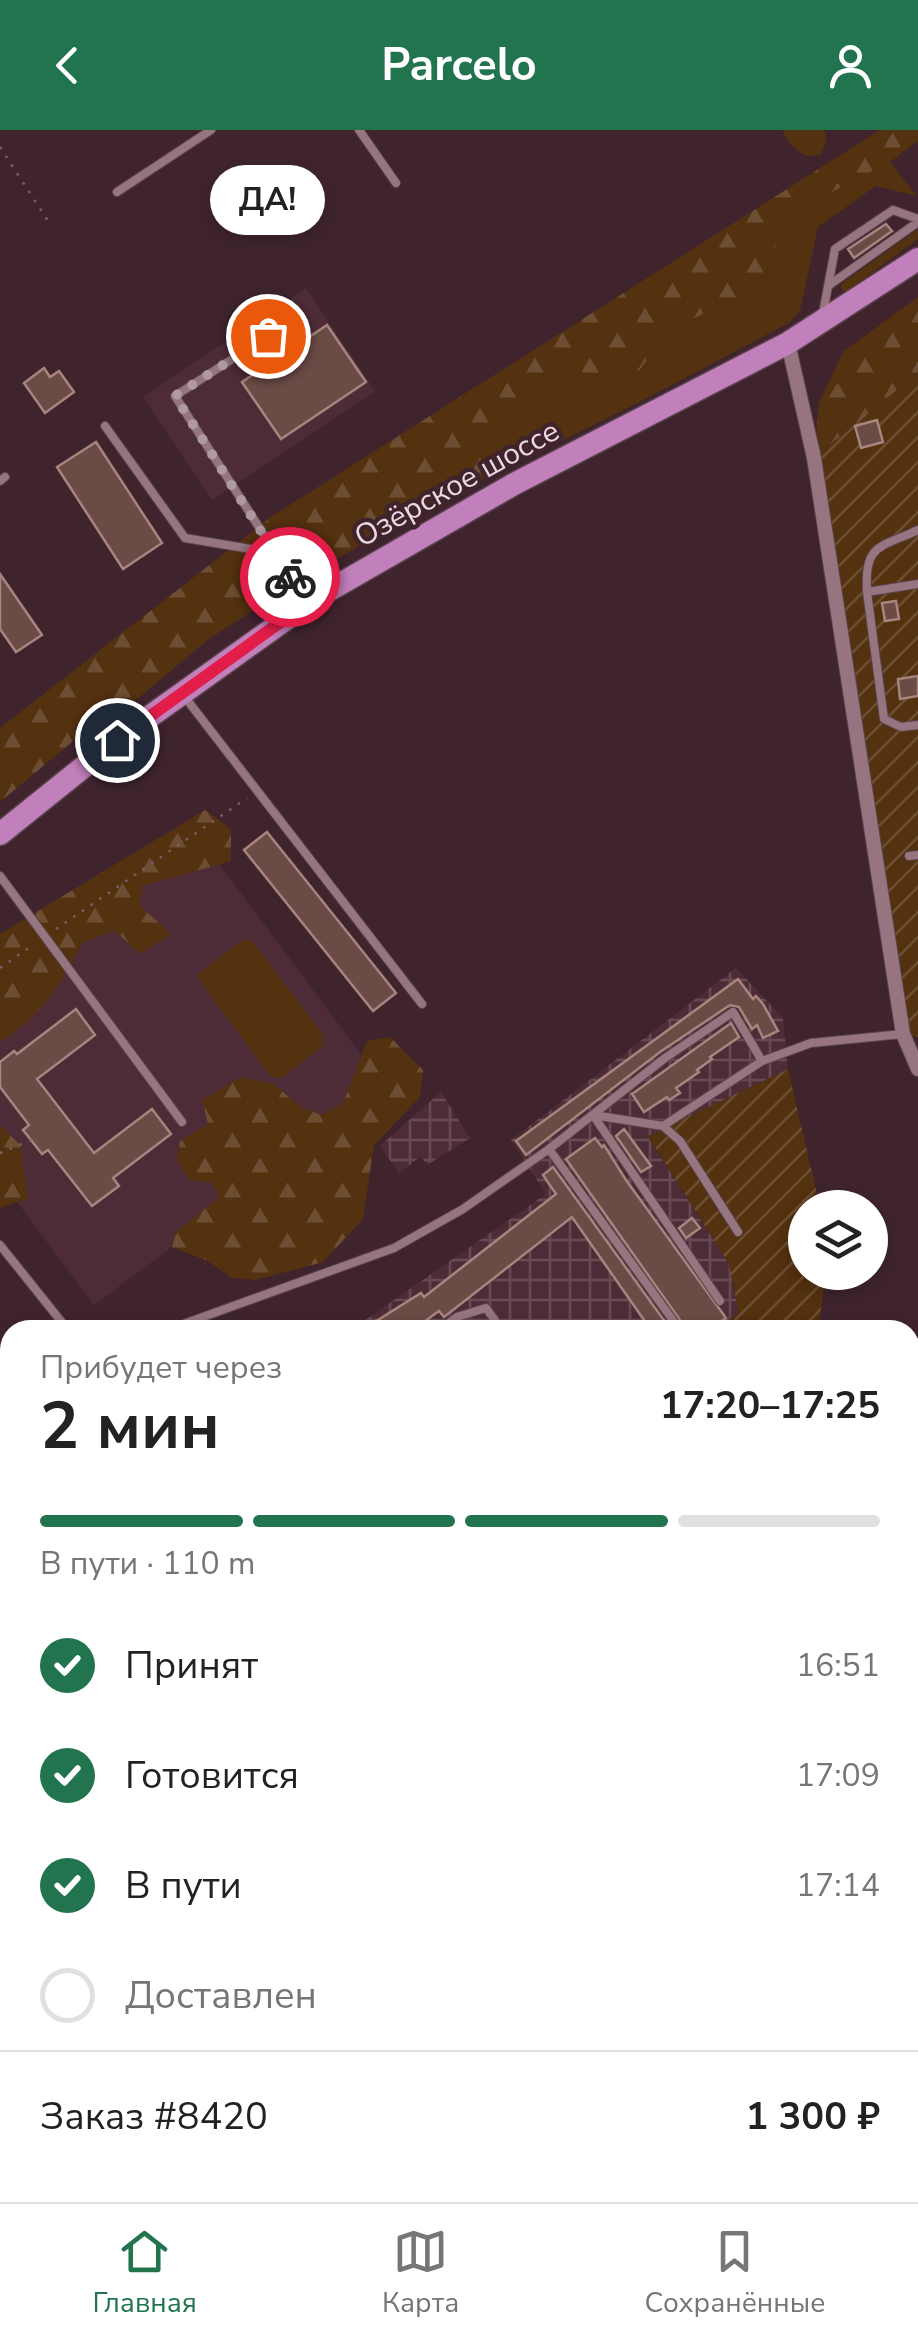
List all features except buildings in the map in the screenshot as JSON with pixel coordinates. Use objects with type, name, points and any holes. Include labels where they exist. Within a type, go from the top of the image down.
[{"type":"main road","name":"Озёрское шоссе","points":[[0,834],[181,692],[307,603],[514,484],[788,343],[918,259]]},
{"type":"street","points":[[788,343],[814,458],[918,1070]]},
{"type":"lane","points":[[116,192],[211,130]]},
{"type":"lane","points":[[359,130],[396,183]]},
{"type":"lane","points":[[822,323],[835,249],[893,210],[918,220]]},
{"type":"lane","points":[[827,286],[918,220]]},
{"type":"lane","points":[[299,316],[175,396],[307,603]]},
{"type":"lane","points":[[105,426],[185,538],[275,553]]},
{"type":"lane","points":[[918,530],[869,557],[865,564],[884,719],[901,727],[918,725]]},
{"type":"lane","points":[[866,592],[918,584]]},
{"type":"lane","points":[[181,692],[422,1004]]},
{"type":"lane","points":[[0,876],[182,1122]]},
{"type":"lane","points":[[195,1320],[394,1248],[463,1209],[549,1149],[665,1058],[734,1012],[762,1061]]},
{"type":"lane","points":[[663,1126],[762,1061],[811,1043],[910,1036]]},
{"type":"lane","points":[[593,1115],[663,1126],[680,1141],[738,1232]]},
{"type":"lane","points":[[593,1115],[720,1301]]},
{"type":"lane","points":[[549,1149],[673,1320]]},
{"type":"lane","points":[[0,1246],[60,1320]]},
{"type":"lane","points":[[452,1320],[486,1308],[495,1320]]},
{"type":"path","points":[[0,146],[48,221]]},
{"type":"path","points":[[0,968],[257,792]]},
{"type":"path","points":[[0,1153],[31,1140]]},
{"type":"shaded area","points":[[306,288],[375,391],[212,500],[143,397]]},
{"type":"shaded area","points":[[202,841],[386,1088],[94,1305],[0,1179],[0,991]]},
{"type":"shaded area","points":[[736,968],[783,1018],[788,1069],[648,1137],[729,1264],[739,1313],[729,1320],[365,1320],[546,1194],[511,1140]]},
{"type":"shaded area","points":[[441,1092],[470,1138],[427,1165],[421,1156],[399,1173],[380,1146]]},
{"type":"green space","points":[[782,130],[824,130],[827,138],[821,155],[805,156],[791,145]]},
{"type":"green space","points":[[880,130],[918,130],[918,141],[890,162],[803,207],[779,238],[764,272],[734,299],[668,331],[639,371],[556,384],[507,422],[480,481],[323,566],[210,638],[137,699],[105,707],[89,719],[72,742],[0,802],[0,728],[271,517]]},
{"type":"green space","points":[[890,162],[917,196],[876,186],[818,227],[800,311],[789,323],[480,481],[507,422],[556,384],[639,371],[668,331],[734,299],[763,272],[779,238],[803,207]]},
{"type":"green space","points":[[918,229],[918,239],[846,292],[841,289],[841,284]]},
{"type":"green space","points":[[918,297],[918,373],[814,458],[819,403],[843,352]]},
{"type":"green space","points":[[918,373],[918,1037],[903,1034],[814,458]]},
{"type":"green space","points":[[205,810],[231,829],[231,861],[142,886],[140,906],[171,934],[140,954],[114,930],[82,943],[48,999],[27,1022],[0,1042],[0,934]]},
{"type":"green space","points":[[244,939],[253,942],[324,1036],[322,1047],[281,1078],[271,1077],[199,980],[198,974]]},
{"type":"green space","points":[[390,1037],[423,1070],[420,1097],[374,1145],[363,1219],[323,1262],[255,1280],[232,1278],[208,1261],[172,1247],[176,1232],[220,1197],[212,1183],[189,1180],[177,1160],[180,1141],[208,1124],[202,1100],[241,1077],[274,1084],[299,1106],[321,1115],[343,1104],[367,1041]]},
{"type":"green space","points":[[788,1069],[816,1190],[788,1190],[788,1290],[824,1290],[819,1320],[729,1320],[739,1313],[729,1264],[648,1136]]},
{"type":"green space","points":[[0,1125],[20,1145],[28,1198],[0,1208]]},
{"type":"way so far","points":[[268,336],[175,396],[290,577]]},
{"type":"place","name":"ДА!","points":[[268,336]]},
{"type":"route","points":[[117,740],[307,603],[290,577]]}]
